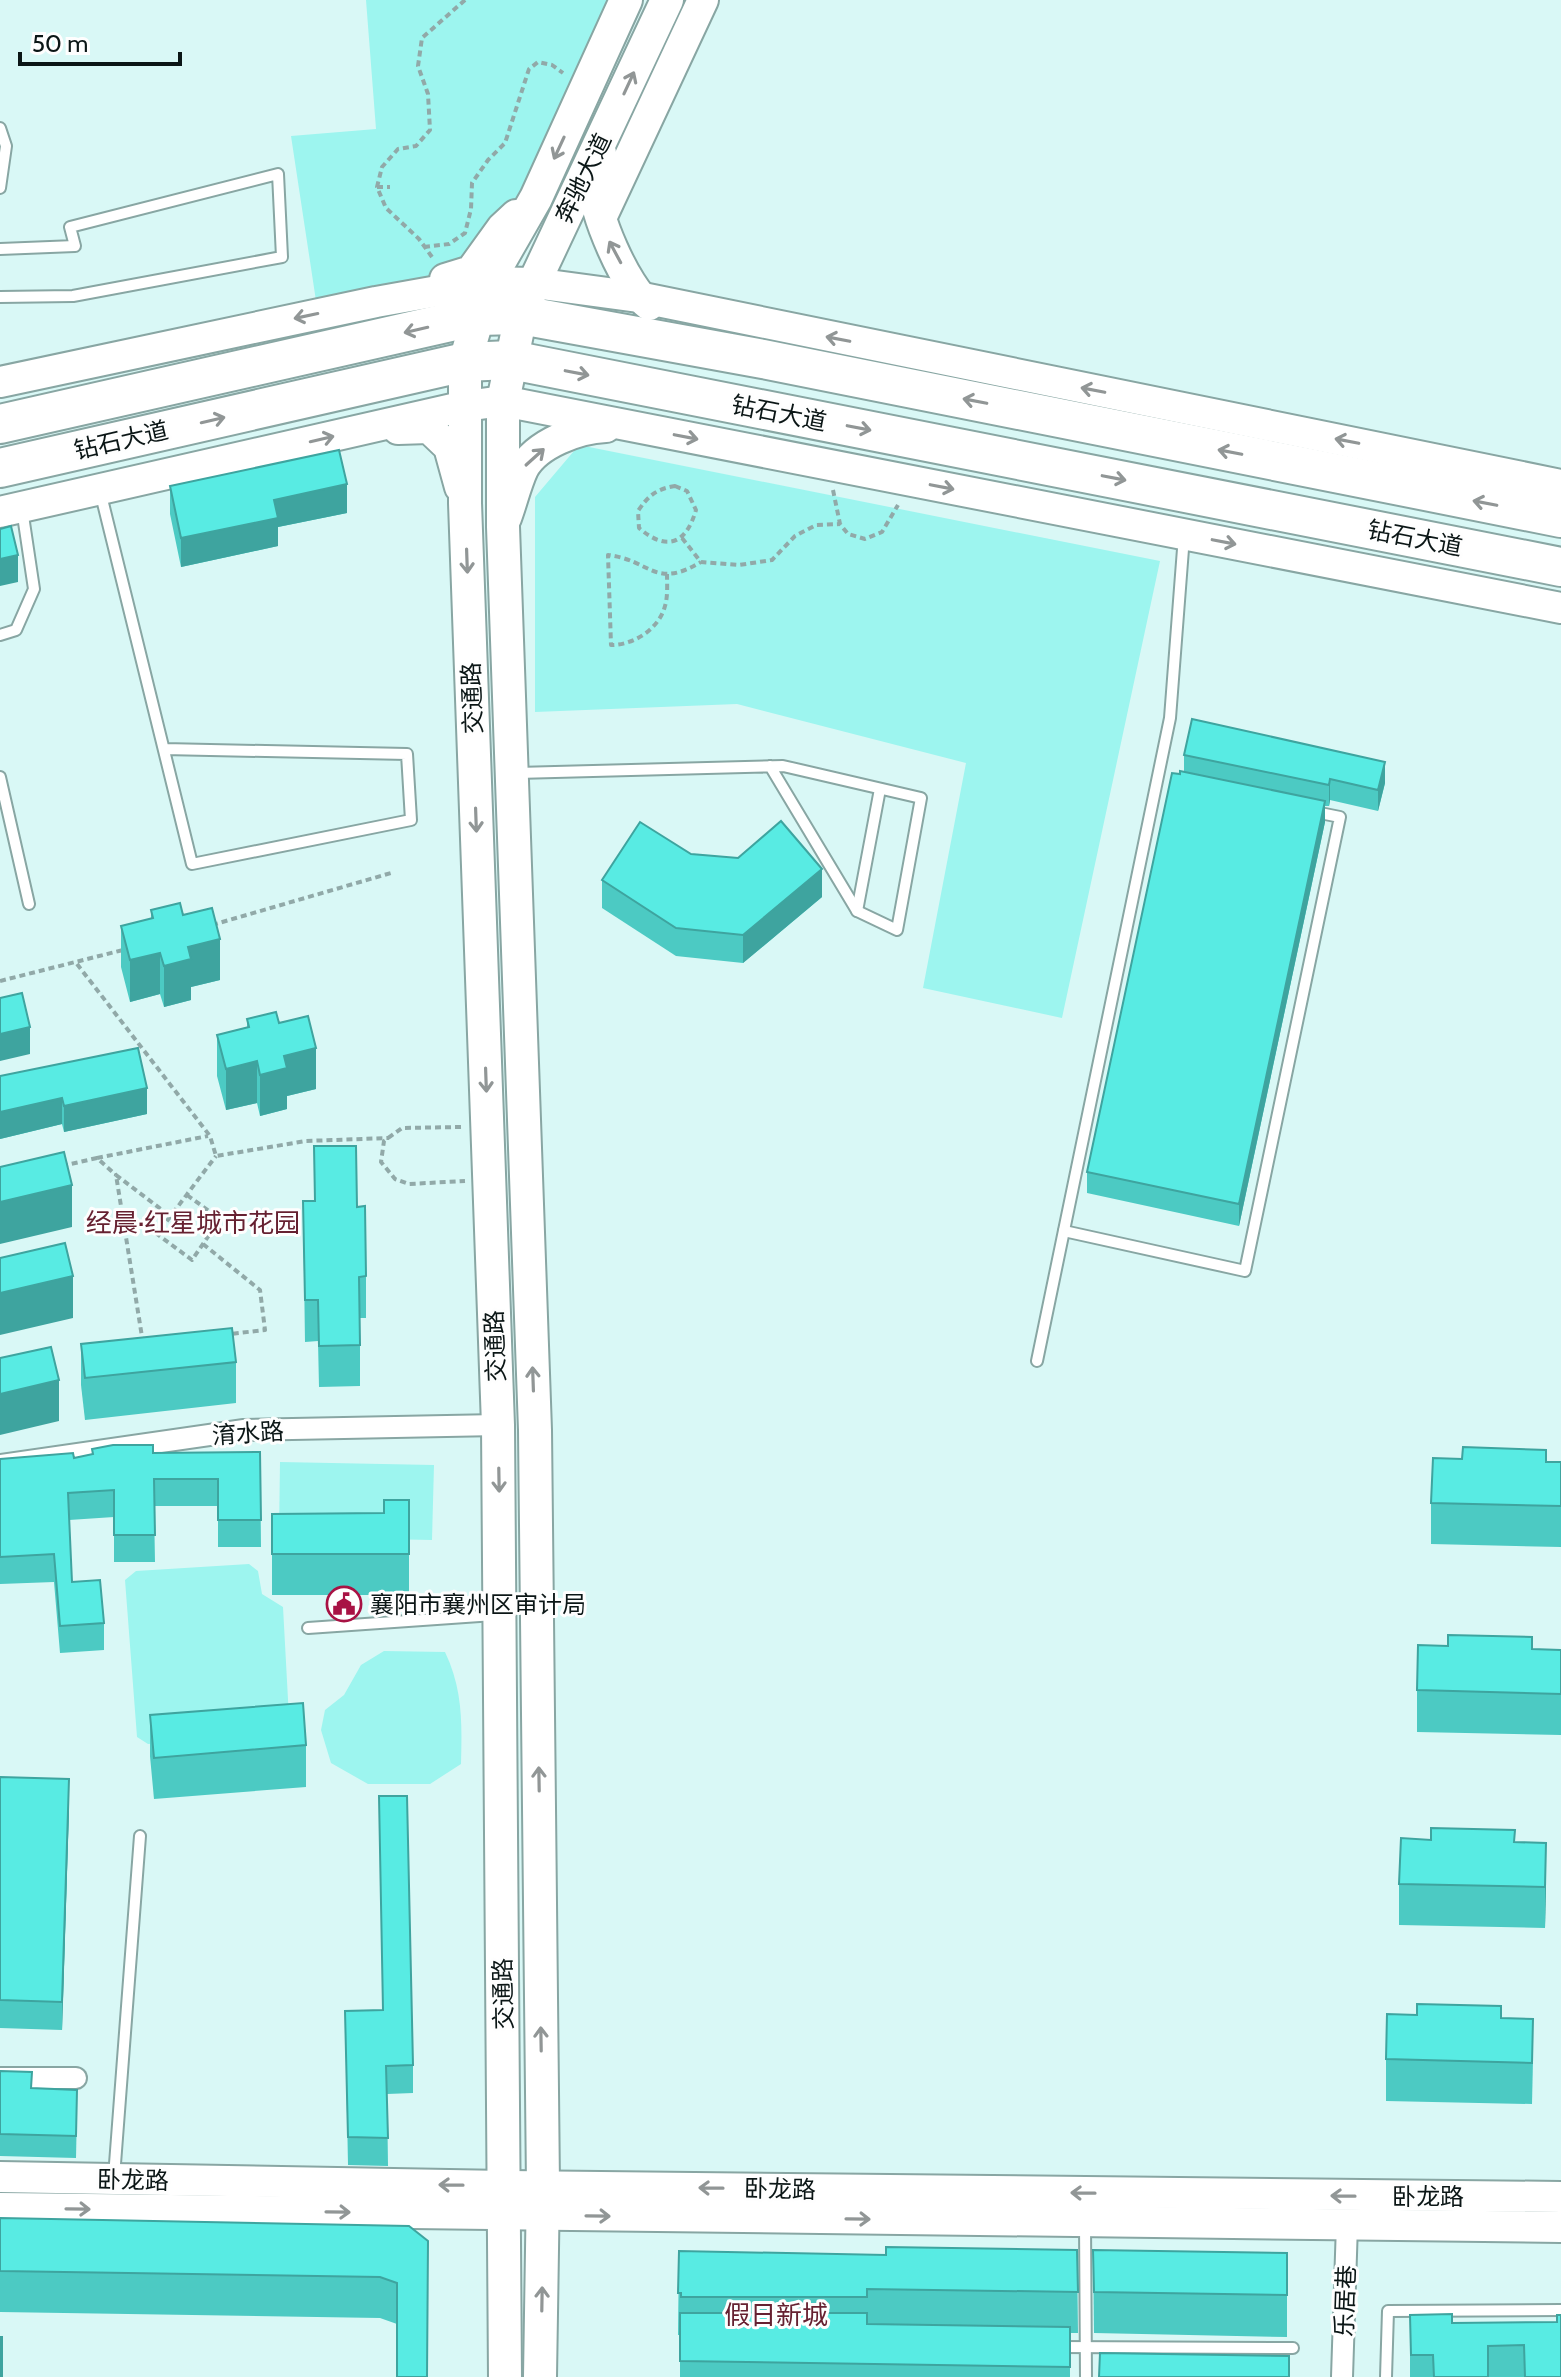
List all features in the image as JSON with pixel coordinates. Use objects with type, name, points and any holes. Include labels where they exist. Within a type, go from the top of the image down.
[{"type":"highway","name":"钻石大道","points":[[0,424],[482,299],[528,299],[763,359],[1381,465],[1561,518]]},
{"type":"highway","name":"钻石大道","points":[[0,468],[465,362],[511,360],[1549,564]]},
{"type":"main road","name":"奔驰大道","points":[[482,299],[536,198],[626,0]]},
{"type":"main road","name":"奔驰大道","points":[[511,360],[528,299],[667,0]]},
{"type":"main road","name":"交通路","points":[[482,299],[465,362],[465,503],[498,1425],[505,2377]]},
{"type":"main road","name":"交通路","points":[[511,360],[503,401],[503,527],[535,1430],[542,2200],[540,2377]]},
{"type":"street","points":[[602,216],[703,0]]},
{"type":"street","points":[[604,136],[594,185],[606,237],[638,297],[661,314],[763,359]]},
{"type":"street","points":[[0,382],[376,302],[471,271],[502,228],[536,198]]},
{"type":"street","points":[[528,299],[638,297],[1381,465],[1561,485]]},
{"type":"street","points":[[376,302],[482,299]]},
{"type":"street","points":[[11,509],[465,406],[503,401],[1561,608]]},
{"type":"street","points":[[503,527],[524,466],[557,438],[594,427],[635,427]]},
{"type":"street","points":[[361,430],[429,428],[449,447],[465,503]]},
{"type":"street","points":[[50,457],[61,498]]},
{"type":"street","points":[[1184,534],[1193,494]]},
{"type":"street","points":[[1530,602],[1549,564]]},
{"type":"street","name":"淯水路","points":[[0,1465],[244,1430],[498,1425]]},
{"type":"street","points":[[0,2078],[76,2078]]},
{"type":"street","name":"卧龙路","points":[[0,2177],[114,2179],[505,2200]]},
{"type":"street","name":"卧龙路","points":[[0,2208],[505,2200],[1561,2197]]},
{"type":"street","name":"卧龙路","points":[[542,2200],[1085,2221],[1561,2227]]},
{"type":"street","name":"乐居巷","points":[[1342,2377],[1347,2224]]},
{"type":"lane","points":[[0,128],[6,146],[0,188]]},
{"type":"lane","points":[[0,249],[75,246],[70,227],[278,174],[282,257],[73,296],[0,297]]},
{"type":"lane","points":[[100,489],[192,864],[411,820],[407,754],[164,749]]},
{"type":"lane","points":[[0,635],[16,630],[34,589],[11,509]]},
{"type":"lane","points":[[1037,1361],[1170,718],[1184,534]]},
{"type":"lane","points":[[511,773],[770,766],[783,766],[921,798],[897,930],[857,911],[770,766]]},
{"type":"lane","points":[[0,777],[29,904]]},
{"type":"lane","points":[[1157,779],[1172,782]]},
{"type":"lane","points":[[857,911],[880,789]]},
{"type":"lane","points":[[1064,1231],[1245,1271],[1340,817],[1310,811]]},
{"type":"lane","points":[[308,1628],[500,1614]]},
{"type":"lane","points":[[114,2179],[140,1836]]},
{"type":"lane","points":[[1085,2221],[1086,2377]]},
{"type":"lane","points":[[1386,2377],[1388,2311],[1561,2310]]},
{"type":"lane","points":[[1042,2347],[1293,2348]]},
{"type":"path","points":[[431,284],[437,265],[386,208],[377,187],[382,167],[398,149],[416,146],[430,130],[428,94],[418,66],[422,38],[465,0]]},
{"type":"path","points":[[424,247],[449,244],[465,233],[471,209],[472,183],[505,143],[529,69],[538,62],[552,65],[563,73]]},
{"type":"path","points":[[377,187],[390,187]]},
{"type":"path","points":[[827,465],[840,524],[848,534],[865,539],[882,532],[908,481]]},
{"type":"path","points":[[675,486],[687,491],[696,510],[691,526],[682,538],[669,543],[653,540],[639,528],[638,511],[649,495],[675,486]]},
{"type":"path","points":[[667,574],[666,605],[657,625],[626,645],[611,645],[608,555],[621,557],[655,573],[680,575],[701,562],[739,565],[772,560],[795,536],[816,525],[840,524]]},
{"type":"path","points":[[682,538],[701,562]]},
{"type":"path","points":[[211,925],[391,873]]},
{"type":"path","points":[[0,981],[77,964],[137,946]]},
{"type":"path","points":[[77,964],[210,1136],[216,1156]]},
{"type":"path","points":[[487,1127],[402,1128],[384,1141],[381,1162],[395,1179],[409,1184],[489,1180]]},
{"type":"path","points":[[55,1167],[210,1136]]},
{"type":"path","points":[[187,1195],[220,1219],[192,1260],[157,1234],[216,1156],[306,1141],[389,1138]]},
{"type":"path","points":[[97,1158],[170,1216]]},
{"type":"path","points":[[116,1175],[143,1344]]},
{"type":"path","points":[[203,1244],[260,1290],[265,1330],[219,1335]]},
{"type":"shaded area","points":[[366,0],[626,0],[573,118],[480,261],[318,314],[291,136],[376,129]]},
{"type":"shaded area","points":[[579,445],[1160,561],[1062,1018],[923,988],[966,763],[737,704],[535,712],[535,497]]},
{"type":"shaded area","points":[[280,1462],[434,1465],[432,1540],[279,1537]]},
{"type":"shaded area","points":[[249,1564],[258,1571],[262,1594],[283,1607],[289,1718],[281,1736],[148,1744],[137,1737],[125,1580],[136,1571]]},
{"type":"shaded area","points":[[384,1651],[445,1652],[451,1666],[460,1707],[461,1764],[430,1784],[368,1784],[331,1763],[321,1730],[325,1710],[344,1695],[361,1665]]},
{"type":"building","points":[[339,450],[347,484],[274,500],[278,518],[181,538],[170,486]]},
{"type":"building","points":[[11,526],[18,555],[0,559],[0,529]]},
{"type":"building","points":[[1192,719],[1385,762],[1378,790],[1330,779],[1329,785],[1184,755]]},
{"type":"building","points":[[1180,771],[1325,801],[1239,1204],[1087,1172],[1172,773],[1180,774]]},
{"type":"building","points":[[781,821],[822,869],[743,935],[676,928],[602,880],[640,822],[691,854],[738,858]]},
{"type":"building","points":[[180,903],[183,915],[212,908],[220,939],[188,947],[191,959],[164,966],[160,953],[130,960],[121,926],[153,918],[151,910]]},
{"type":"building","points":[[22,993],[30,1027],[0,1034],[0,998]]},
{"type":"building","points":[[276,1012],[279,1023],[308,1016],[316,1048],[284,1056],[287,1068],[260,1075],[257,1061],[226,1069],[217,1035],[249,1027],[247,1019]]},
{"type":"building","points":[[138,1048],[147,1088],[64,1106],[62,1098],[0,1112],[0,1076]]},
{"type":"building","points":[[314,1146],[356,1146],[357,1207],[365,1206],[366,1276],[359,1277],[360,1345],[319,1346],[318,1300],[305,1300],[303,1201],[315,1201]]},
{"type":"building","points":[[64,1152],[72,1185],[0,1202],[0,1167]]},
{"type":"building","points":[[65,1243],[73,1276],[0,1293],[0,1258]]},
{"type":"building","points":[[232,1328],[236,1362],[85,1378],[81,1344]]},
{"type":"building","points":[[51,1347],[59,1380],[0,1394],[0,1358]]},
{"type":"building","points":[[113,1445],[153,1445],[153,1453],[260,1452],[261,1520],[218,1520],[218,1479],[154,1479],[155,1535],[114,1535],[114,1490],[68,1493],[72,1582],[100,1580],[104,1623],[60,1626],[54,1554],[0,1557],[0,1459],[73,1453],[74,1458],[93,1454],[92,1449]]},
{"type":"building","points":[[1463,1447],[1546,1450],[1546,1462],[1561,1462],[1561,1506],[1431,1503],[1433,1458],[1462,1459]]},
{"type":"building","points":[[384,1500],[409,1500],[409,1554],[272,1554],[272,1514],[384,1513]]},
{"type":"building","points":[[1448,1635],[1532,1637],[1532,1649],[1561,1650],[1561,1694],[1417,1690],[1418,1645],[1448,1646]]},
{"type":"building","points":[[303,1703],[306,1745],[154,1758],[150,1715]]},
{"type":"building","points":[[0,1777],[69,1779],[62,2002],[0,2000]]},
{"type":"building","points":[[379,1796],[407,1796],[413,2065],[386,2066],[388,2138],[348,2137],[345,2011],[383,2010]]},
{"type":"building","points":[[1431,1828],[1515,1830],[1514,1842],[1546,1843],[1545,1887],[1399,1884],[1401,1838],[1431,1840]]},
{"type":"building","points":[[1417,2004],[1501,2006],[1501,2018],[1533,2019],[1532,2063],[1386,2059],[1387,2014],[1417,2015]]},
{"type":"building","points":[[0,2071],[32,2072],[31,2088],[77,2090],[76,2136],[0,2134]]},
{"type":"building","points":[[0,2218],[409,2226],[428,2241],[427,2377],[397,2377],[397,2283],[380,2277],[0,2271]]},
{"type":"building","points":[[886,2247],[1077,2250],[1078,2292],[867,2289],[867,2297],[681,2297],[678,2293],[679,2251],[886,2255]]},
{"type":"building","points":[[1093,2250],[1287,2253],[1287,2295],[1094,2292]]},
{"type":"building","points":[[680,2313],[867,2313],[867,2324],[1070,2327],[1070,2367],[680,2361]]},
{"type":"building","points":[[1452,2314],[1452,2323],[1557,2322],[1557,2315],[1561,2315],[1561,2377],[1525,2377],[1524,2345],[1488,2346],[1488,2377],[1434,2377],[1433,2355],[1411,2355],[1410,2315]]},
{"type":"building","points":[[2,2337],[2,2377],[0,2377]]},
{"type":"building","points":[[1100,2353],[1289,2356],[1289,2377],[1099,2377]]},
{"type":"place","name":"襄阳市襄州区审计局","points":[[344,1604]]},
{"type":"district","name":"经晨·红星城市花园","points":[[193,1223]]},
{"type":"district","name":"假日新城","points":[[776,2315]]}]
